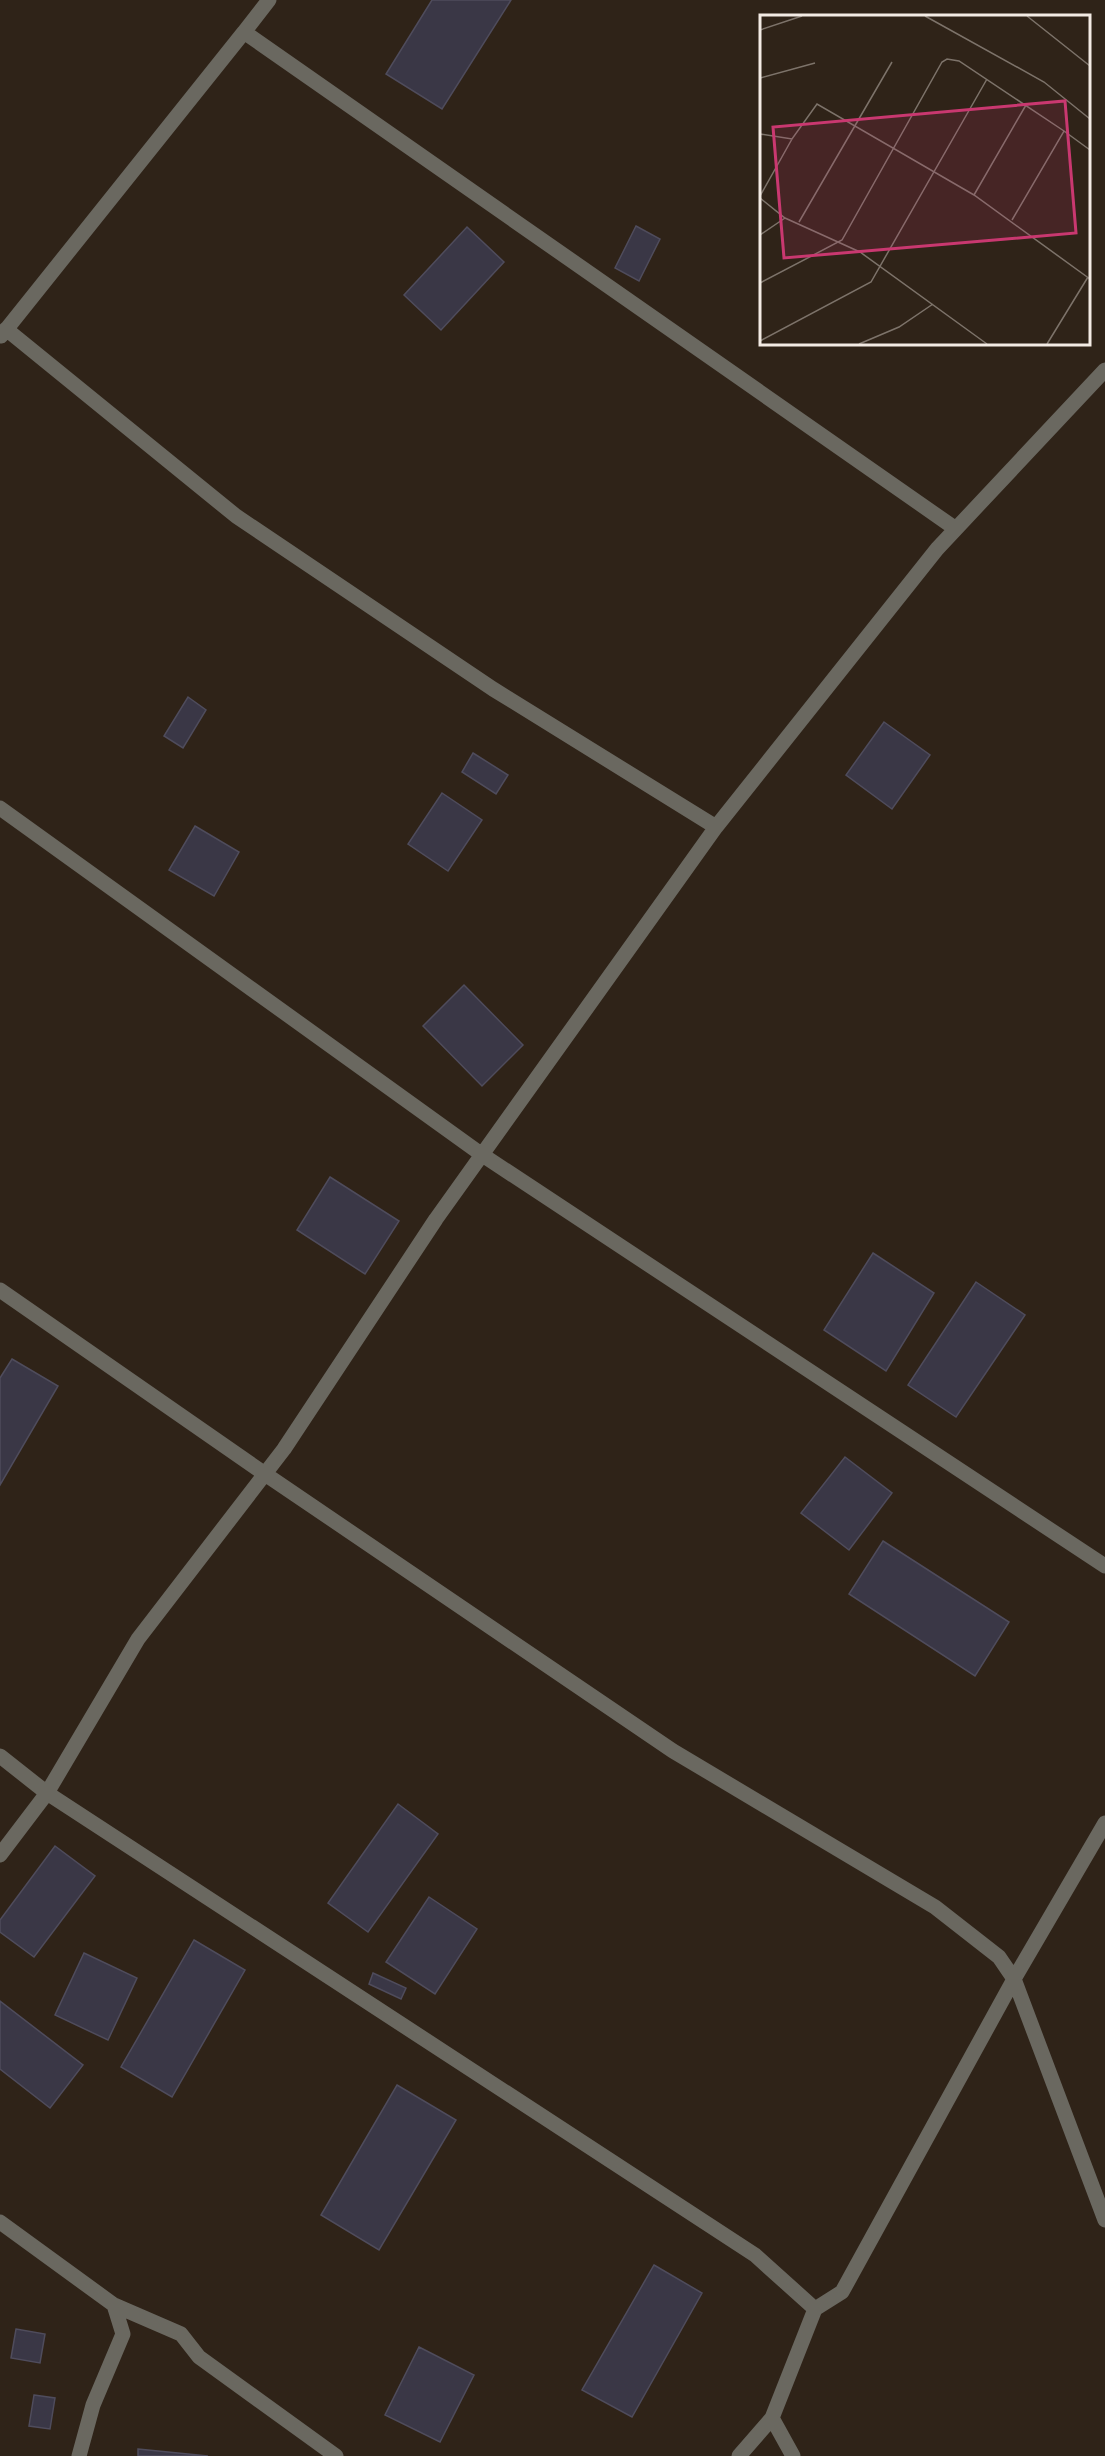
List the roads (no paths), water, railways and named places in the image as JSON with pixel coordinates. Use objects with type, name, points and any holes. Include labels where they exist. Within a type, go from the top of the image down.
[{"type":"street","points":[[269,0],[3,333],[236,516],[493,689],[716,826]]},
{"type":"street","points":[[244,32],[956,529]]},
{"type":"street","points":[[0,1855],[47,1793],[138,1639],[284,1449],[481,1154],[716,826],[937,549],[1105,370]]},
{"type":"street","points":[[0,808],[481,1154],[1105,1566]]},
{"type":"street","points":[[0,1290],[265,1474],[673,1750],[935,1907],[999,1957],[1014,1979],[1105,2220]]},
{"type":"street","points":[[0,1756],[47,1793],[755,2255],[815,2309]]},
{"type":"street","points":[[739,2456],[772,2418],[815,2309],[842,2292],[1014,1979],[1105,1823]]},
{"type":"street","points":[[0,2222],[114,2305],[181,2334],[199,2357],[336,2456]]},
{"type":"street","points":[[79,2456],[93,2405],[123,2334],[114,2305]]},
{"type":"street","points":[[772,2418],[793,2456]]}]
